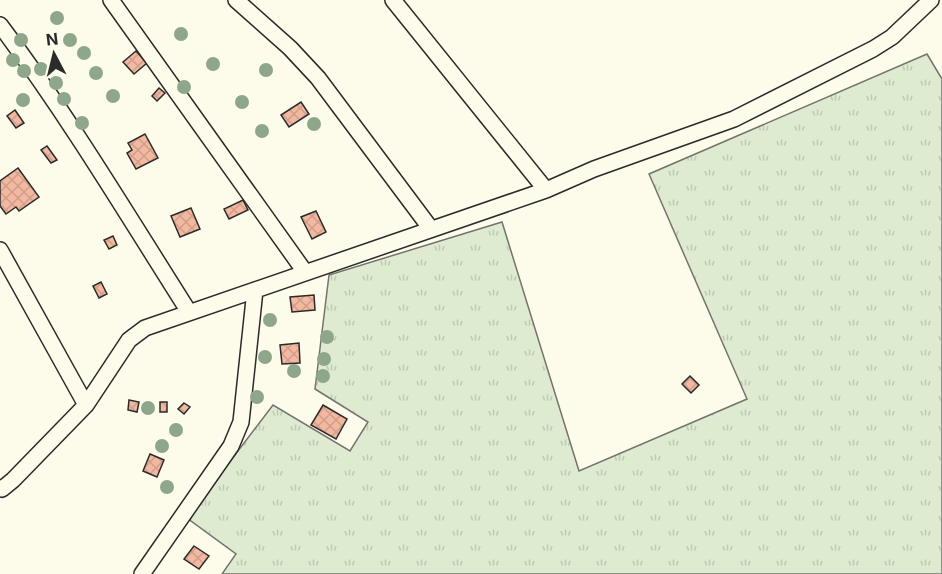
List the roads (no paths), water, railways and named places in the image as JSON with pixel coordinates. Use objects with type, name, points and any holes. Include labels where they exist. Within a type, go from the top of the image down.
[{"type":"street","points":[[111,0],[305,272]]},
{"type":"street","points":[[236,0],[290,48],[318,78],[431,229]]},
{"type":"street","points":[[393,0],[546,190]]},
{"type":"street","points":[[1,488],[13,480],[86,405],[129,340],[145,328],[546,190],[594,169],[734,119],[873,49],[892,37],[931,0]]},
{"type":"street","points":[[0,26],[97,167],[189,312]]},
{"type":"street","points":[[0,250],[86,405]]},
{"type":"street","points":[[142,574],[231,446],[238,431],[241,422],[255,290]]}]
